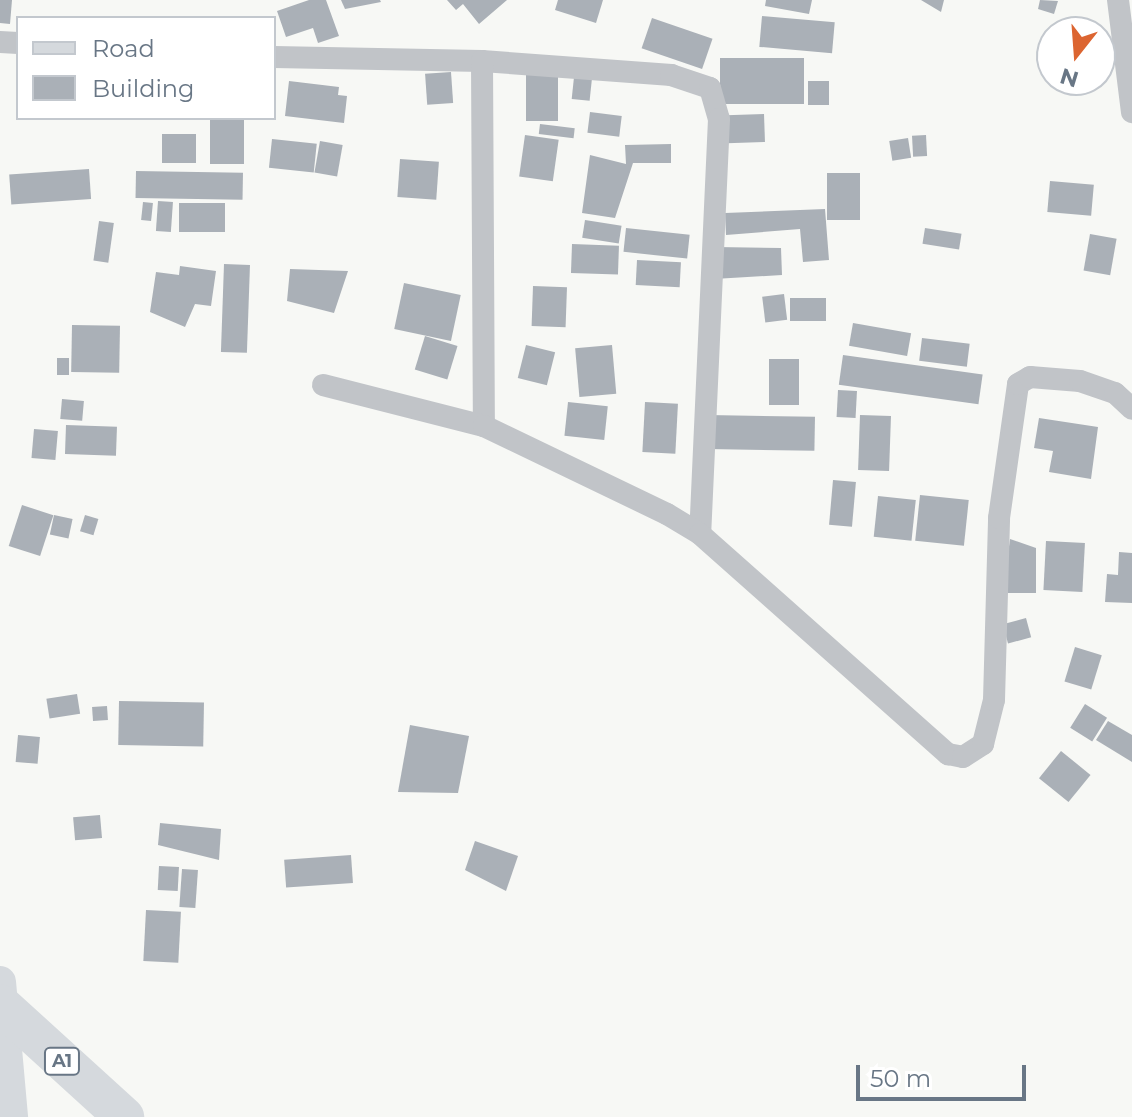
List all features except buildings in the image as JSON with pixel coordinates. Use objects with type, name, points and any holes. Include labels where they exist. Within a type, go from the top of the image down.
[{"type":"highway","name":"A1","points":[[1,998],[124,1117]]},
{"type":"street","points":[[1118,0],[1132,112]]},
{"type":"street","points":[[276,57],[482,61],[671,75],[710,88],[717,99],[700,534]]},
{"type":"street","points":[[482,61],[484,426]]},
{"type":"street","points":[[323,385],[484,426],[700,534],[948,754],[975,756],[994,700],[999,518],[1014,394],[1030,377],[1080,381],[1115,393],[1132,407]]},
{"type":"street","points":[[1,998],[12,1117]]}]
